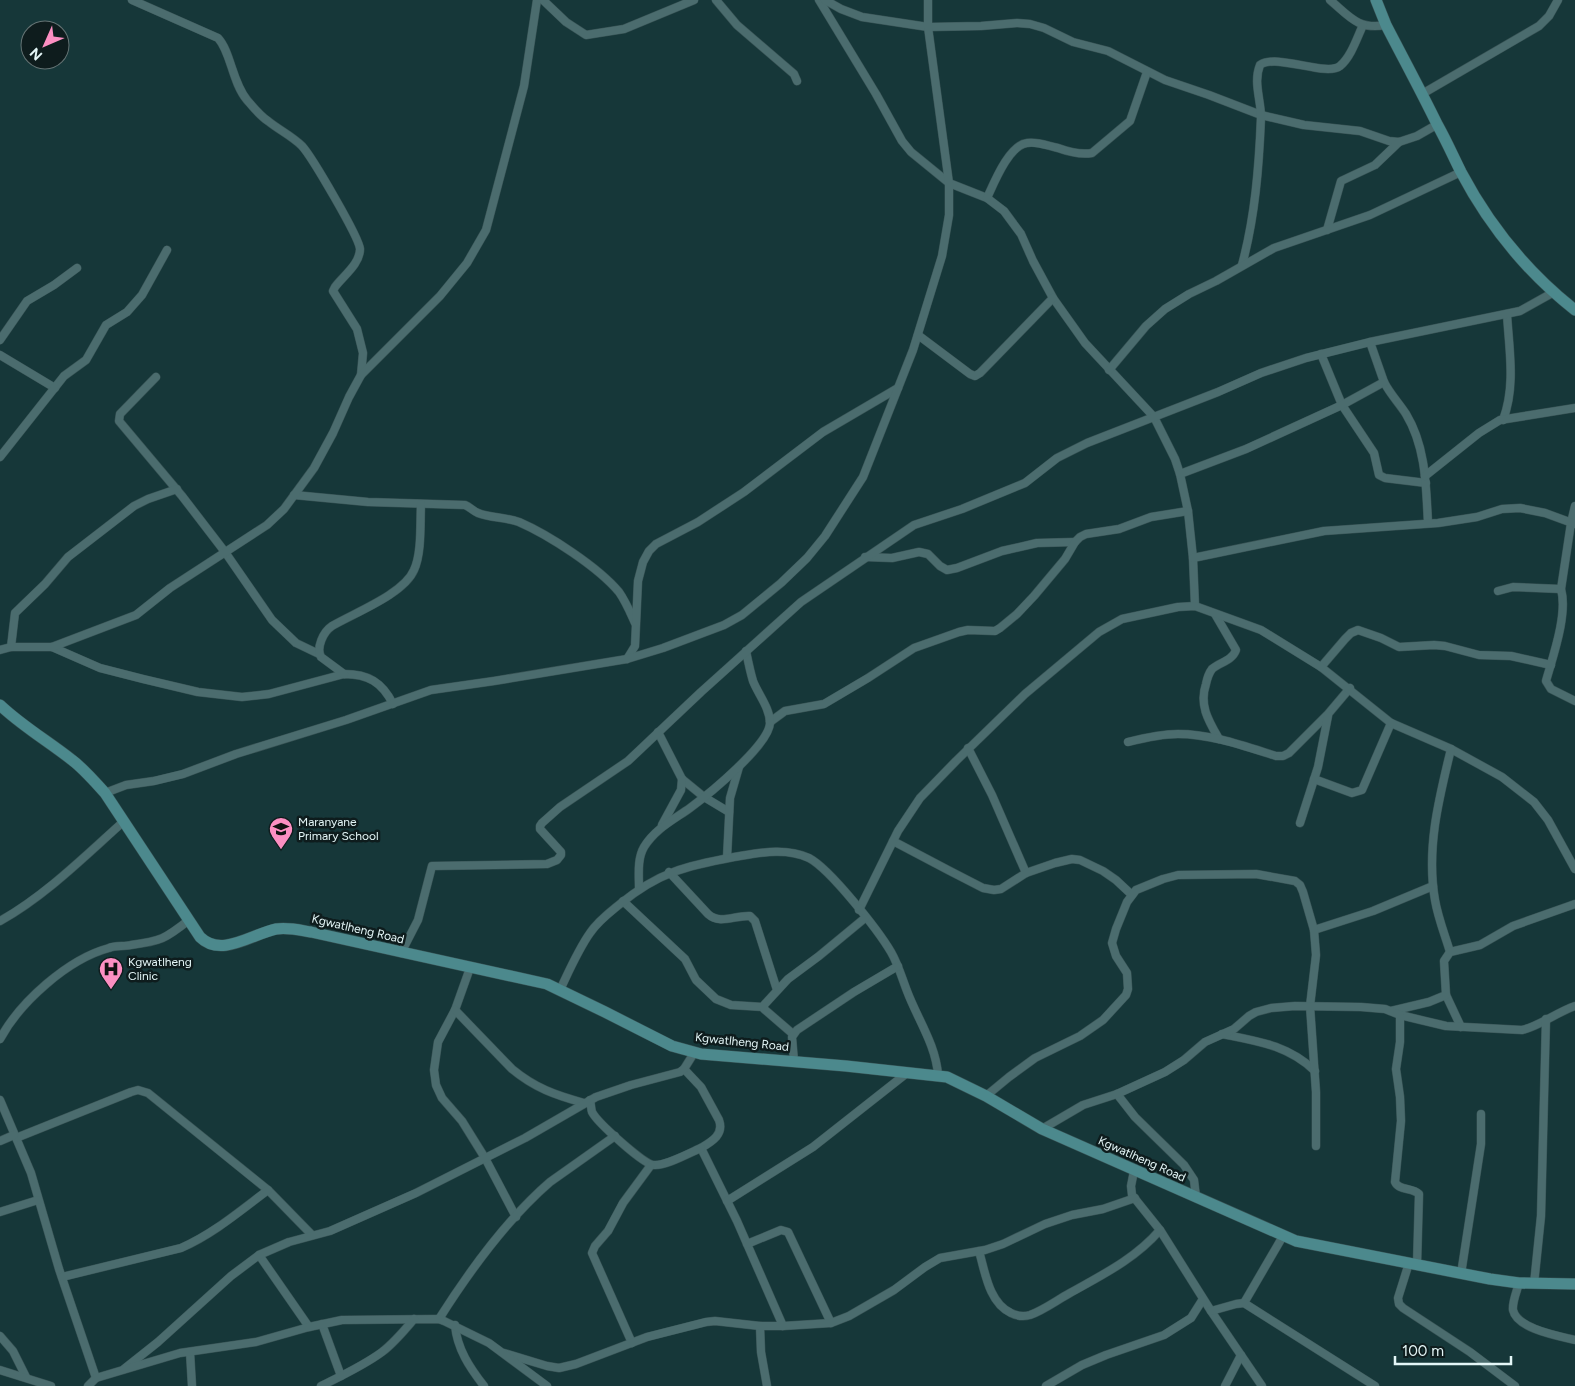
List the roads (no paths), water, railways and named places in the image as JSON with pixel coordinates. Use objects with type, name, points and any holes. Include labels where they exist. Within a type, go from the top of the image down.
[{"type":"street","points":[[132,0],[218,38],[224,48],[238,87],[246,99],[266,120],[282,130],[302,147],[327,186],[353,231],[360,250],[355,263],[334,286],[333,291],[358,329],[363,353],[361,375]]},
{"type":"street","points":[[0,650],[11,647],[52,647],[136,615],[170,588],[276,518],[314,468],[361,375],[440,296],[467,263],[486,230],[524,86],[537,0]]},
{"type":"street","points":[[543,0],[566,22],[586,34],[624,29],[694,0]]},
{"type":"street","points":[[716,0],[737,25],[794,74],[796,81]]},
{"type":"street","points":[[819,0],[902,141],[911,152],[949,183],[987,198],[1004,211],[1021,234],[1053,298],[1085,344],[1154,417],[1175,459],[1180,474],[1188,511],[1193,558],[1195,606]]},
{"type":"street","points":[[824,0],[862,17],[928,27],[1030,24],[1044,28],[1073,42],[1108,52],[1147,72],[1261,115],[1320,128],[1360,131],[1389,141],[1399,142],[1417,136],[1438,124]]},
{"type":"street","points":[[105,794],[126,785],[183,774],[236,754],[440,688],[494,681],[627,658],[662,648],[724,625],[742,615],[781,583],[807,558],[864,477],[918,335],[942,256],[949,215],[949,183],[944,134],[928,27],[928,0]]},
{"type":"street","points":[[1330,0],[1363,25],[1374,27],[1386,25]]},
{"type":"street","points":[[1376,0],[1386,25],[1461,172],[1496,229],[1511,248],[1554,292],[1575,310]]},
{"type":"street","points":[[1422,94],[1540,26],[1549,16],[1558,0]]},
{"type":"street","points":[[1242,265],[1250,232],[1255,194],[1261,115],[1256,76],[1260,65],[1268,60],[1334,69],[1339,67],[1351,50],[1363,25]]},
{"type":"street","points":[[987,198],[1007,159],[1014,150],[1025,142],[1038,143],[1075,153],[1092,153],[1130,121],[1147,72]]},
{"type":"street","points":[[1327,230],[1341,181],[1375,165],[1399,142]]},
{"type":"street","points":[[1109,370],[1146,326],[1165,309],[1189,294],[1274,248],[1388,208],[1420,190],[1461,172]]},
{"type":"street","points":[[0,457],[68,372],[79,367],[86,360],[106,325],[127,312],[142,295],[167,250]]},
{"type":"street","points":[[0,340],[27,301],[54,286],[77,268]]},
{"type":"street","points":[[401,953],[418,920],[432,866],[547,864],[557,860],[561,852],[540,829],[540,826],[560,807],[628,761],[801,602],[914,525],[962,509],[1025,483],[1057,458],[1087,442],[1218,392],[1261,373],[1321,354],[1370,342],[1520,311],[1554,292]]},
{"type":"street","points":[[918,335],[975,376],[1053,298]]},
{"type":"street","points":[[1503,420],[1511,394],[1507,314]]},
{"type":"street","points":[[1370,342],[1384,382],[1407,415],[1421,449],[1426,479],[1428,523]]},
{"type":"street","points":[[1321,354],[1342,405],[1374,454],[1381,477],[1426,479],[1479,433],[1503,420],[1575,409]]},
{"type":"street","points":[[0,355],[55,388]]},
{"type":"street","points":[[156,376],[120,414],[119,421],[177,490],[225,552],[272,620],[296,643],[319,654],[344,674]]},
{"type":"street","points":[[1180,474],[1246,449],[1342,405],[1384,382]]},
{"type":"street","points":[[627,658],[634,646],[638,581],[643,562],[649,551],[656,544],[698,522],[744,492],[823,432],[898,388]]},
{"type":"street","points":[[11,647],[16,613],[45,584],[68,557],[134,506],[148,499],[177,490]]},
{"type":"street","points":[[294,495],[368,502],[465,505],[477,513],[502,517],[519,523],[590,565],[619,593],[636,625]]},
{"type":"street","points":[[319,654],[318,649],[328,628],[391,595],[414,571],[418,549],[421,504]]},
{"type":"street","points":[[1575,506],[1561,589],[1563,598],[1559,636],[1546,681],[1551,690],[1575,701]]},
{"type":"street","points":[[1193,558],[1324,531],[1428,523],[1477,517],[1502,509],[1520,508],[1545,513],[1573,523]]},
{"type":"street","points":[[770,722],[785,711],[824,704],[914,648],[968,630],[995,631],[1017,614],[1034,596],[1065,559],[1075,542],[1086,534],[1119,528],[1150,517],[1188,511]]},
{"type":"street","points":[[865,557],[892,558],[919,552],[928,554],[947,570],[1002,551],[1037,543],[1075,542]]},
{"type":"street","points":[[1498,591],[1513,587],[1561,589]]},
{"type":"street","points":[[859,910],[893,841],[920,798],[968,748],[1025,694],[1109,626],[1122,619],[1178,607],[1195,606],[1261,630],[1321,667],[1350,688],[1391,723],[1451,748],[1502,777],[1534,802],[1548,820],[1575,869]]},
{"type":"street","points":[[1215,614],[1236,650],[1232,657],[1213,669],[1208,677],[1202,698],[1207,718],[1219,739]]},
{"type":"street","points":[[1321,667],[1351,633],[1358,630],[1382,638],[1399,647],[1445,646],[1479,656],[1511,656],[1551,664]]},
{"type":"street","points":[[52,647],[100,668],[198,692],[242,697],[269,694],[344,674],[365,677],[380,685],[387,692],[392,704]]},
{"type":"street","points":[[659,829],[704,797],[739,766],[765,736],[770,722],[768,712],[752,678],[746,651]]},
{"type":"street","points":[[1128,742],[1158,735],[1176,734],[1219,739],[1276,756],[1283,756],[1289,754],[1350,688]]},
{"type":"street","name":"Kgwatlheng Road","points":[[0,705],[73,761],[105,794],[188,920],[208,944],[218,946],[231,944],[277,929],[291,928],[536,981],[560,990],[672,1046],[701,1054],[938,1075],[958,1081],[1042,1129],[1283,1236],[1312,1246],[1520,1283],[1575,1284]]},
{"type":"street","points":[[1300,823],[1314,780],[1328,714]]},
{"type":"street","points":[[1314,780],[1352,793],[1362,790],[1391,723]]},
{"type":"street","points":[[658,732],[682,780],[704,797],[729,812]]},
{"type":"street","points":[[968,748],[992,795],[1026,873]]},
{"type":"street","points":[[1450,952],[1435,902],[1431,861],[1440,794],[1451,748]]},
{"type":"street","points":[[727,858],[730,798],[739,766]]},
{"type":"street","points":[[639,889],[639,865],[643,848],[659,829],[681,790],[682,780]]},
{"type":"street","points":[[0,921],[30,901],[59,878],[123,822]]},
{"type":"street","points":[[893,841],[983,888],[1001,889],[1026,873],[1055,863],[1080,860],[1103,871],[1132,895]]},
{"type":"street","points":[[560,990],[590,933],[601,920],[639,889],[670,872],[727,858],[757,853],[784,852],[798,854],[825,870],[837,882],[891,952],[935,1055],[938,1075]]},
{"type":"street","points":[[670,872],[708,914],[714,918],[720,920],[750,916],[755,921],[777,990]]},
{"type":"street","points":[[986,1096],[1035,1058],[1080,1036],[1103,1020],[1126,995],[1128,990],[1127,973],[1116,956],[1112,943],[1116,929],[1136,890],[1178,875],[1256,874],[1295,881],[1300,885],[1304,892],[1314,930],[1316,955],[1310,1006],[1316,1092],[1316,1146]]},
{"type":"street","points":[[1314,930],[1374,911],[1433,886]]},
{"type":"street","points":[[623,901],[684,959],[696,980],[716,999],[731,1005],[763,1007],[793,1034],[794,1061]]},
{"type":"street","points":[[1461,1028],[1446,995],[1444,961],[1450,952],[1480,945],[1513,926],[1575,904]]},
{"type":"street","points":[[763,1007],[788,979],[866,918]]},
{"type":"street","points":[[0,1039],[16,1015],[28,1002],[44,986],[68,968],[109,947],[156,942],[169,936],[188,920]]},
{"type":"street","points":[[793,1034],[854,992],[898,966]]},
{"type":"street","points":[[470,968],[455,1010],[438,1042],[434,1070],[436,1085],[442,1098],[462,1121],[485,1158],[516,1217]]},
{"type":"street","points":[[1389,1012],[1429,1002],[1446,995]]},
{"type":"street","points":[[1042,1129],[1083,1105],[1117,1094],[1165,1072],[1184,1060],[1205,1042],[1234,1029],[1256,1012],[1271,1008],[1310,1006],[1385,1009],[1389,1012],[1435,1025],[1461,1028],[1522,1030],[1535,1026],[1575,1006]]},
{"type":"street","points":[[455,1010],[522,1077],[554,1095],[587,1102],[592,1111],[615,1136],[651,1165],[660,1165],[702,1148],[719,1134],[720,1125],[701,1087],[684,1069]]},
{"type":"street","points":[[1400,1015],[1400,1042],[1396,1069],[1401,1121],[1394,1182],[1399,1187],[1416,1191],[1418,1194],[1413,1264],[1398,1298],[1399,1304],[1476,1356],[1515,1386]]},
{"type":"street","points":[[1534,1284],[1541,1216],[1546,1019]]},
{"type":"street","points":[[1222,1034],[1260,1041],[1275,1046],[1303,1060],[1314,1071]]},
{"type":"street","points":[[124,1370],[231,1276],[259,1255],[289,1242],[330,1231],[416,1193],[524,1138],[587,1102],[631,1085],[673,1074],[684,1069],[694,1052]]},
{"type":"street","points":[[727,1201],[813,1147],[907,1072]]},
{"type":"street","points":[[0,1141],[15,1137],[131,1092],[143,1091],[148,1093],[268,1190],[312,1235]]},
{"type":"street","points":[[1117,1094],[1135,1117],[1184,1165],[1194,1180],[1196,1197]]},
{"type":"street","points":[[0,1100],[31,1173],[62,1277],[96,1378]]},
{"type":"street","points":[[1461,1274],[1481,1144],[1481,1114]]},
{"type":"street","points":[[439,1319],[452,1298],[490,1247],[516,1217],[550,1182],[615,1136]]},
{"type":"street","points":[[702,1148],[783,1326]]},
{"type":"street","points":[[632,1343],[592,1253],[595,1246],[608,1231],[623,1203],[651,1165]]},
{"type":"street","points":[[1134,1171],[1130,1191],[1160,1230],[1203,1299],[1262,1386]]},
{"type":"street","points":[[62,1277],[181,1248],[198,1241],[235,1216],[268,1190]]},
{"type":"street","points":[[504,1353],[559,1368],[576,1364],[647,1337],[715,1321],[760,1326],[831,1323],[850,1316],[940,1258],[979,1251],[1003,1244],[1045,1224],[1103,1209],[1135,1198]]},
{"type":"street","points":[[0,1212],[38,1200]]},
{"type":"street","points":[[747,1244],[781,1230],[788,1232],[831,1323]]},
{"type":"street","points":[[979,1251],[994,1296],[1008,1312],[1020,1316],[1030,1315],[1115,1268],[1143,1248],[1160,1230]]},
{"type":"street","points":[[1244,1303],[1283,1236]]},
{"type":"street","points":[[259,1255],[309,1327]]},
{"type":"street","points":[[1520,1283],[1513,1306],[1513,1311],[1517,1318],[1548,1334],[1575,1340]]},
{"type":"street","points":[[1046,1386],[1082,1365],[1164,1335],[1191,1318],[1203,1299]]},
{"type":"street","points":[[1211,1311],[1244,1303],[1375,1386]]},
{"type":"street","points":[[321,1386],[381,1352],[414,1319]]},
{"type":"street","points":[[88,1386],[96,1378],[190,1352],[256,1342],[322,1324],[342,1320],[414,1319],[439,1319],[455,1325],[489,1343],[547,1386]]},
{"type":"street","points":[[322,1324],[341,1376]]},
{"type":"street","points":[[455,1325],[456,1338],[460,1350],[484,1386]]},
{"type":"street","points":[[760,1326],[761,1352],[767,1386]]},
{"type":"street","points":[[0,1336],[13,1351],[26,1377]]},
{"type":"street","points":[[190,1352],[192,1386]]},
{"type":"street","points":[[1226,1386],[1241,1355]]},
{"type":"street","points":[[0,1370],[26,1377],[35,1383],[52,1386]]},
{"type":"place","name":"Maranyane Primary School","points":[[281,850]]},
{"type":"place","name":"Kgwatlheng Clinic","points":[[111,990]]}]
